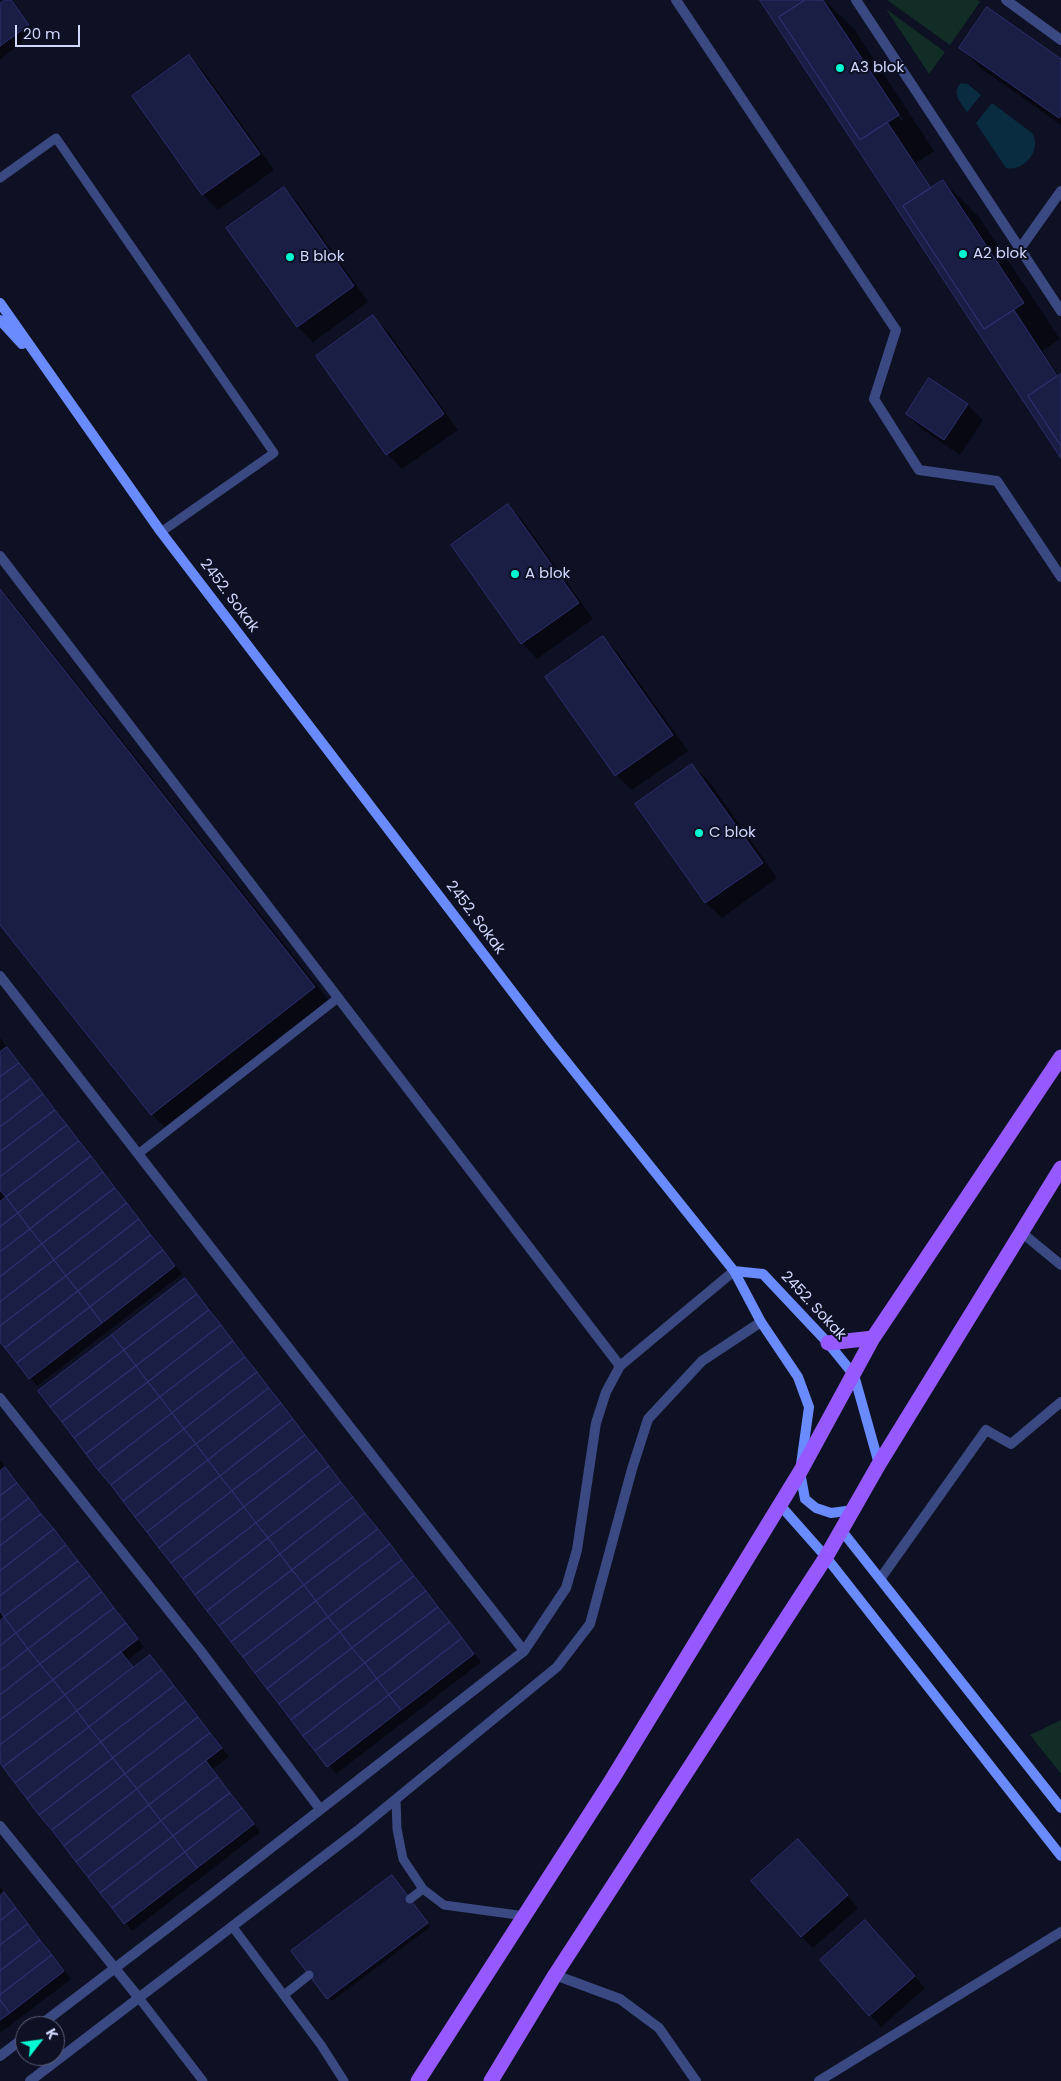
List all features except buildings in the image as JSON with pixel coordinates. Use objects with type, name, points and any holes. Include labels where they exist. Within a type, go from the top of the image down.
[{"type":"main road","name":"2452. Sokak","points":[[0,303],[161,532],[550,1042],[734,1271],[763,1274],[828,1343],[854,1375],[879,1464]]},
{"type":"main road","name":"2452. Sokak","points":[[0,320],[46,370]]},
{"type":"main road","points":[[418,2081],[611,1781],[800,1472],[873,1338],[1061,1057]]},
{"type":"main road","points":[[491,2081],[555,1975],[826,1557],[879,1464],[1060,1171]]},
{"type":"main road","points":[[734,1271],[761,1322],[798,1377],[809,1407],[800,1472],[805,1498],[816,1508],[831,1513],[854,1510]]},
{"type":"main road","points":[[828,1343],[873,1338]]},
{"type":"main road","points":[[780,1505],[826,1557],[1061,1856]]},
{"type":"main road","points":[[842,1531],[1061,1808]]},
{"type":"street","points":[[676,0],[896,330],[874,399],[919,470],[997,481],[1061,577]]},
{"type":"street","points":[[856,0],[1061,311]]},
{"type":"street","points":[[1006,0],[1061,40]]},
{"type":"street","points":[[1019,250],[1061,191]]},
{"type":"street","points":[[0,556],[620,1366]]},
{"type":"street","points":[[0,976],[524,1651]]},
{"type":"street","points":[[1021,1232],[1061,1265]]},
{"type":"street","points":[[52,2016],[524,1651],[566,1588],[577,1550],[596,1423],[606,1392],[620,1366],[734,1271]]},
{"type":"street","points":[[30,2081],[396,1799],[550,1673],[563,1660],[590,1624],[632,1469],[648,1419],[702,1361],[761,1322]]},
{"type":"street","points":[[0,1398],[200,1650],[320,1809]]},
{"type":"street","points":[[880,1579],[986,1430],[1011,1444],[1061,1402]]},
{"type":"street","points":[[0,1826],[139,1998]]},
{"type":"street","points":[[818,2081],[1061,1932]]},
{"type":"street","points":[[555,1975],[620,1999],[659,2028],[696,2081]]},
{"type":"street","points":[[0,2056],[15,2045]]},
{"type":"lane","points":[[0,178],[56,138],[274,453],[161,532]]},
{"type":"lane","points":[[138,1154],[338,998]]},
{"type":"lane","points":[[396,1799],[397,1829],[403,1860],[423,1889],[444,1905],[525,1916]]},
{"type":"lane","points":[[410,1899],[423,1889]]},
{"type":"lane","points":[[232,1926],[321,2045],[344,2081]]},
{"type":"lane","points":[[284,1995],[309,1975]]},
{"type":"lane","points":[[139,1998],[203,2081]]},
{"type":"green space","points":[[887,0],[977,0],[980,2],[950,45]]},
{"type":"green space","points":[[886,9],[945,52],[929,74]]},
{"type":"green space","points":[[1061,1720],[1061,1774],[1030,1735]]},
{"type":"water","points":[[961,83],[968,84],[981,95],[967,112],[959,101],[957,94]]},
{"type":"water","points":[[992,103],[1032,133],[1035,139],[1035,146],[1030,158],[1019,166],[1006,168],[976,123]]},
{"type":"place","name":"A3 blok","points":[[840,68]]},
{"type":"place","name":"A2 blok","points":[[963,254]]},
{"type":"place","name":"B blok","points":[[290,257]]},
{"type":"place","name":"A blok","points":[[515,574]]},
{"type":"place","name":"C blok","points":[[699,833]]}]
